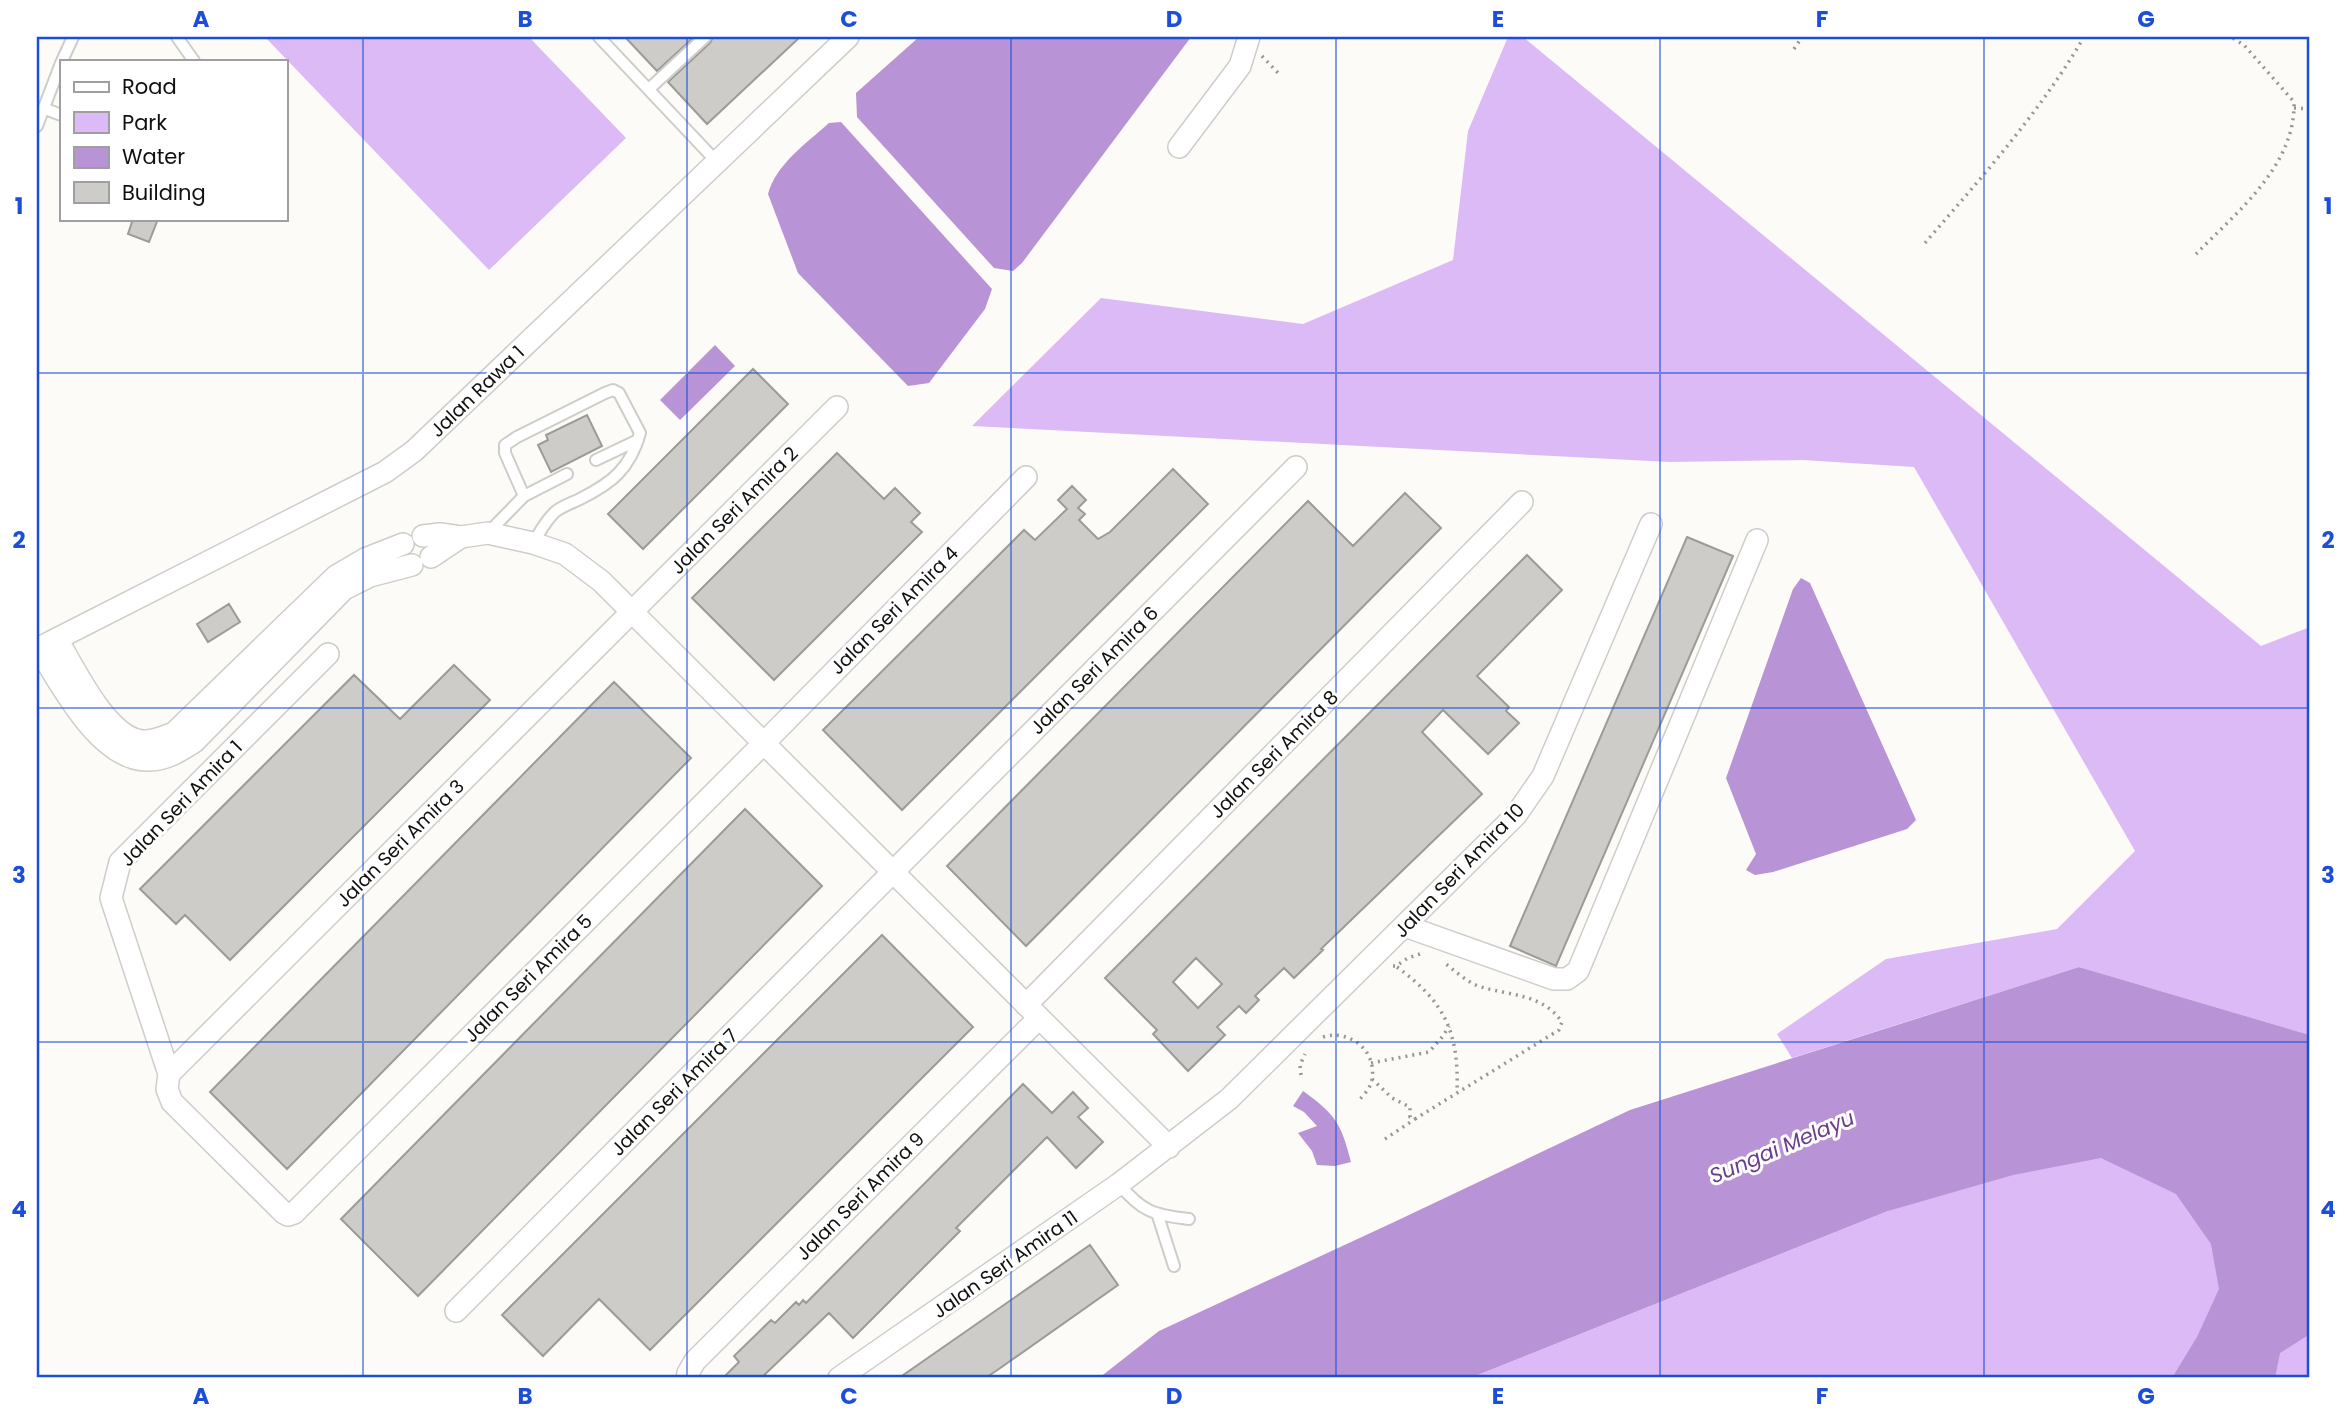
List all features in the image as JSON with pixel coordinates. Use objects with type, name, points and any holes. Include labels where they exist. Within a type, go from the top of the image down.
[{"type":"street","name":"Jalan Rawa 1","points":[[44,645],[373,478],[405,458],[848,37]]},
{"type":"street","points":[[1179,147],[1240,65],[1249,37]]},
{"type":"street","name":"Jalan Seri Amira 2","points":[[630,612],[837,407]]},
{"type":"street","name":"Jalan Seri Amira 6","points":[[892,873],[1296,467]]},
{"type":"street","name":"Jalan Seri Amira 4","points":[[763,744],[1026,477]]},
{"type":"street","name":"Jalan Seri Amira 8","points":[[1032,1012],[1522,502]]},
{"type":"street","name":"Jalan Seri Amira 10","points":[[1169,1147],[1229,1099],[1516,815],[1544,776],[1651,524]]},
{"type":"street","points":[[44,645],[78,709],[104,741],[128,757],[149,760],[161,758],[173,755],[194,742],[344,589],[405,558],[461,537],[488,533],[533,543],[565,554],[600,581],[1169,1147]]},
{"type":"street","points":[[423,536],[440,534],[461,537]]},
{"type":"street","points":[[1405,926],[1554,979],[1567,979],[1578,971],[1757,540]]},
{"type":"street","name":"Jalan Seri Amira 3","points":[[169,1074],[630,612]]},
{"type":"street","name":"Jalan Seri Amira 1","points":[[172,1101],[167,1089],[169,1074],[111,898],[120,862],[328,654]]},
{"type":"street","name":"Jalan Seri Amira 5","points":[[172,1101],[284,1213],[293,1213],[763,744]]},
{"type":"street","name":"Jalan Seri Amira 7","points":[[456,1311],[892,873]]},
{"type":"street","name":"Jalan Seri Amira 9","points":[[688,1378],[695,1361],[1032,1012]]},
{"type":"street","name":"Jalan Seri Amira 11","points":[[839,1378],[1169,1147]]},
{"type":"lane","points":[[63,60],[73,37]]},
{"type":"lane","points":[[177,37],[193,60]]},
{"type":"lane","points":[[600,37],[716,160]]},
{"type":"lane","points":[[649,89],[705,37]]},
{"type":"lane","points":[[37,127],[60,67]]},
{"type":"lane","points":[[43,108],[60,115]]},
{"type":"lane","points":[[524,496],[505,453],[505,445],[605,393],[613,390],[620,393],[640,433],[617,477],[603,488],[557,510],[533,543]]},
{"type":"lane","points":[[596,460],[638,440]]},
{"type":"lane","points":[[488,533],[524,496],[567,474]]},
{"type":"lane","points":[[1119,1184],[1130,1198],[1158,1216],[1189,1219]]},
{"type":"lane","points":[[1158,1216],[1174,1266]]},
{"type":"path","points":[[1794,49],[1802,37]]},
{"type":"path","points":[[1925,243],[2017,136],[2071,60],[2084,37]]},
{"type":"path","points":[[2196,254],[2255,194],[2285,150],[2294,121],[2294,102],[2244,45],[2231,37]]},
{"type":"path","points":[[2294,108],[2310,109]]},
{"type":"path","points":[[1396,967],[1408,958],[1423,954]]},
{"type":"path","points":[[1385,1139],[1559,1030],[1562,1022],[1545,1003],[1467,981],[1437,957]]},
{"type":"path","points":[[1366,964],[1396,967],[1422,986],[1449,1025],[1455,1041],[1457,1093]]},
{"type":"path","points":[[1371,1063],[1429,1052],[1449,1025]]},
{"type":"path","points":[[1317,1042],[1325,1036],[1341,1034],[1365,1049],[1371,1063],[1372,1079],[1357,1102]]},
{"type":"path","points":[[1301,1075],[1300,1065],[1308,1048]]},
{"type":"path","points":[[1372,1079],[1392,1098],[1410,1107],[1410,1117],[1415,1119]]},
{"type":"green space","points":[[265,37],[529,37],[626,138],[489,270]]},
{"type":"green space","points":[[1508,37],[1523,37],[2261,646],[2310,627],[2310,1035],[2079,967],[1792,1058],[1777,1034],[1886,959],[2057,929],[2135,851],[1914,467],[1803,460],[1670,462],[972,426],[1101,298],[1303,324],[1453,260],[1468,131]]},
{"type":"green space","points":[[2063,1136],[2310,1256],[2310,1378],[1470,1378],[1888,1211]]},
{"type":"water","points":[[919,37],[1191,37],[1022,263],[1013,271],[994,268],[857,117],[856,93]]},
{"type":"water","points":[[841,122],[992,289],[985,309],[929,383],[908,386],[798,273],[768,194],[778,173],[793,155],[829,123]]},
{"type":"water","points":[[715,345],[735,366],[680,420],[660,400]]},
{"type":"water","points":[[1801,578],[1810,583],[1916,820],[1907,829],[1773,872],[1755,875],[1746,870],[1756,854],[1726,778],[1793,589]]},
{"type":"water","name":"Sungai Melayu","points":[[2079,967],[2310,1035],[2310,1334],[2280,1353],[2275,1378],[2172,1378],[2197,1337],[2219,1289],[2211,1244],[2176,1194],[2101,1158],[2013,1175],[1888,1211],[1470,1378],[1099,1378],[1159,1331],[1630,1110]]},
{"type":"water","points":[[1303,1091],[1336,1121],[1351,1162],[1335,1166],[1317,1165],[1312,1151],[1298,1133],[1317,1126],[1304,1112],[1293,1106]]},
{"type":"building","points":[[625,37],[694,37],[657,71]]},
{"type":"building","points":[[713,37],[800,37],[707,124],[668,82],[710,43]]},
{"type":"building","points":[[133,220],[158,220],[149,242],[128,234]]},
{"type":"building","points":[[753,369],[788,404],[643,549],[608,514]]},
{"type":"building","points":[[587,415],[602,446],[551,472],[538,445],[548,440],[546,435]]},
{"type":"building","points":[[837,453],[884,499],[895,488],[920,513],[911,522],[922,532],[774,680],[692,598]]},
{"type":"building","points":[[1173,469],[1208,504],[902,810],[823,730],[1024,530],[1035,540],[1067,509],[1058,500],[1072,486],[1086,500],[1078,508],[1085,514],[1079,520],[1098,539],[1110,532]]},
{"type":"building","points":[[1405,493],[1441,528],[1026,946],[947,866],[1308,501],[1353,546]]},
{"type":"building","points":[[1687,537],[1733,556],[1556,966],[1510,946]]},
{"type":"building","points":[[1527,555],[1562,590],[1477,676],[1509,707],[1506,711],[1519,723],[1488,754],[1443,710],[1422,732],[1482,794],[1294,978],[1284,968],[1255,996],[1259,1000],[1246,1013],[1239,1006],[1217,1027],[1225,1035],[1188,1071],[1153,1034],[1157,1030],[1105,978]],"holes":[[[1196,958],[1222,984],[1198,1008],[1173,982]]]},
{"type":"building","points":[[229,604],[240,622],[208,642],[197,624]]},
{"type":"building","points":[[454,665],[490,700],[230,960],[185,915],[176,924],[140,889],[354,675],[400,719]]},
{"type":"building","points":[[614,682],[691,758],[287,1169],[210,1092]]},
{"type":"building","points":[[745,809],[822,886],[418,1296],[341,1219]]},
{"type":"building","points":[[882,935],[973,1027],[650,1350],[599,1299],[543,1356],[502,1315]]},
{"type":"building","points":[[1023,1084],[1052,1113],[1073,1092],[1088,1108],[1078,1117],[1103,1142],[1076,1168],[1047,1137],[956,1228],[960,1231],[853,1338],[829,1313],[761,1378],[723,1378],[739,1362],[734,1356],[771,1320],[775,1323],[796,1302],[799,1305],[803,1300],[806,1303]]},
{"type":"building","points":[[1090,1245],[1118,1285],[996,1371],[985,1378],[899,1378]]}]
